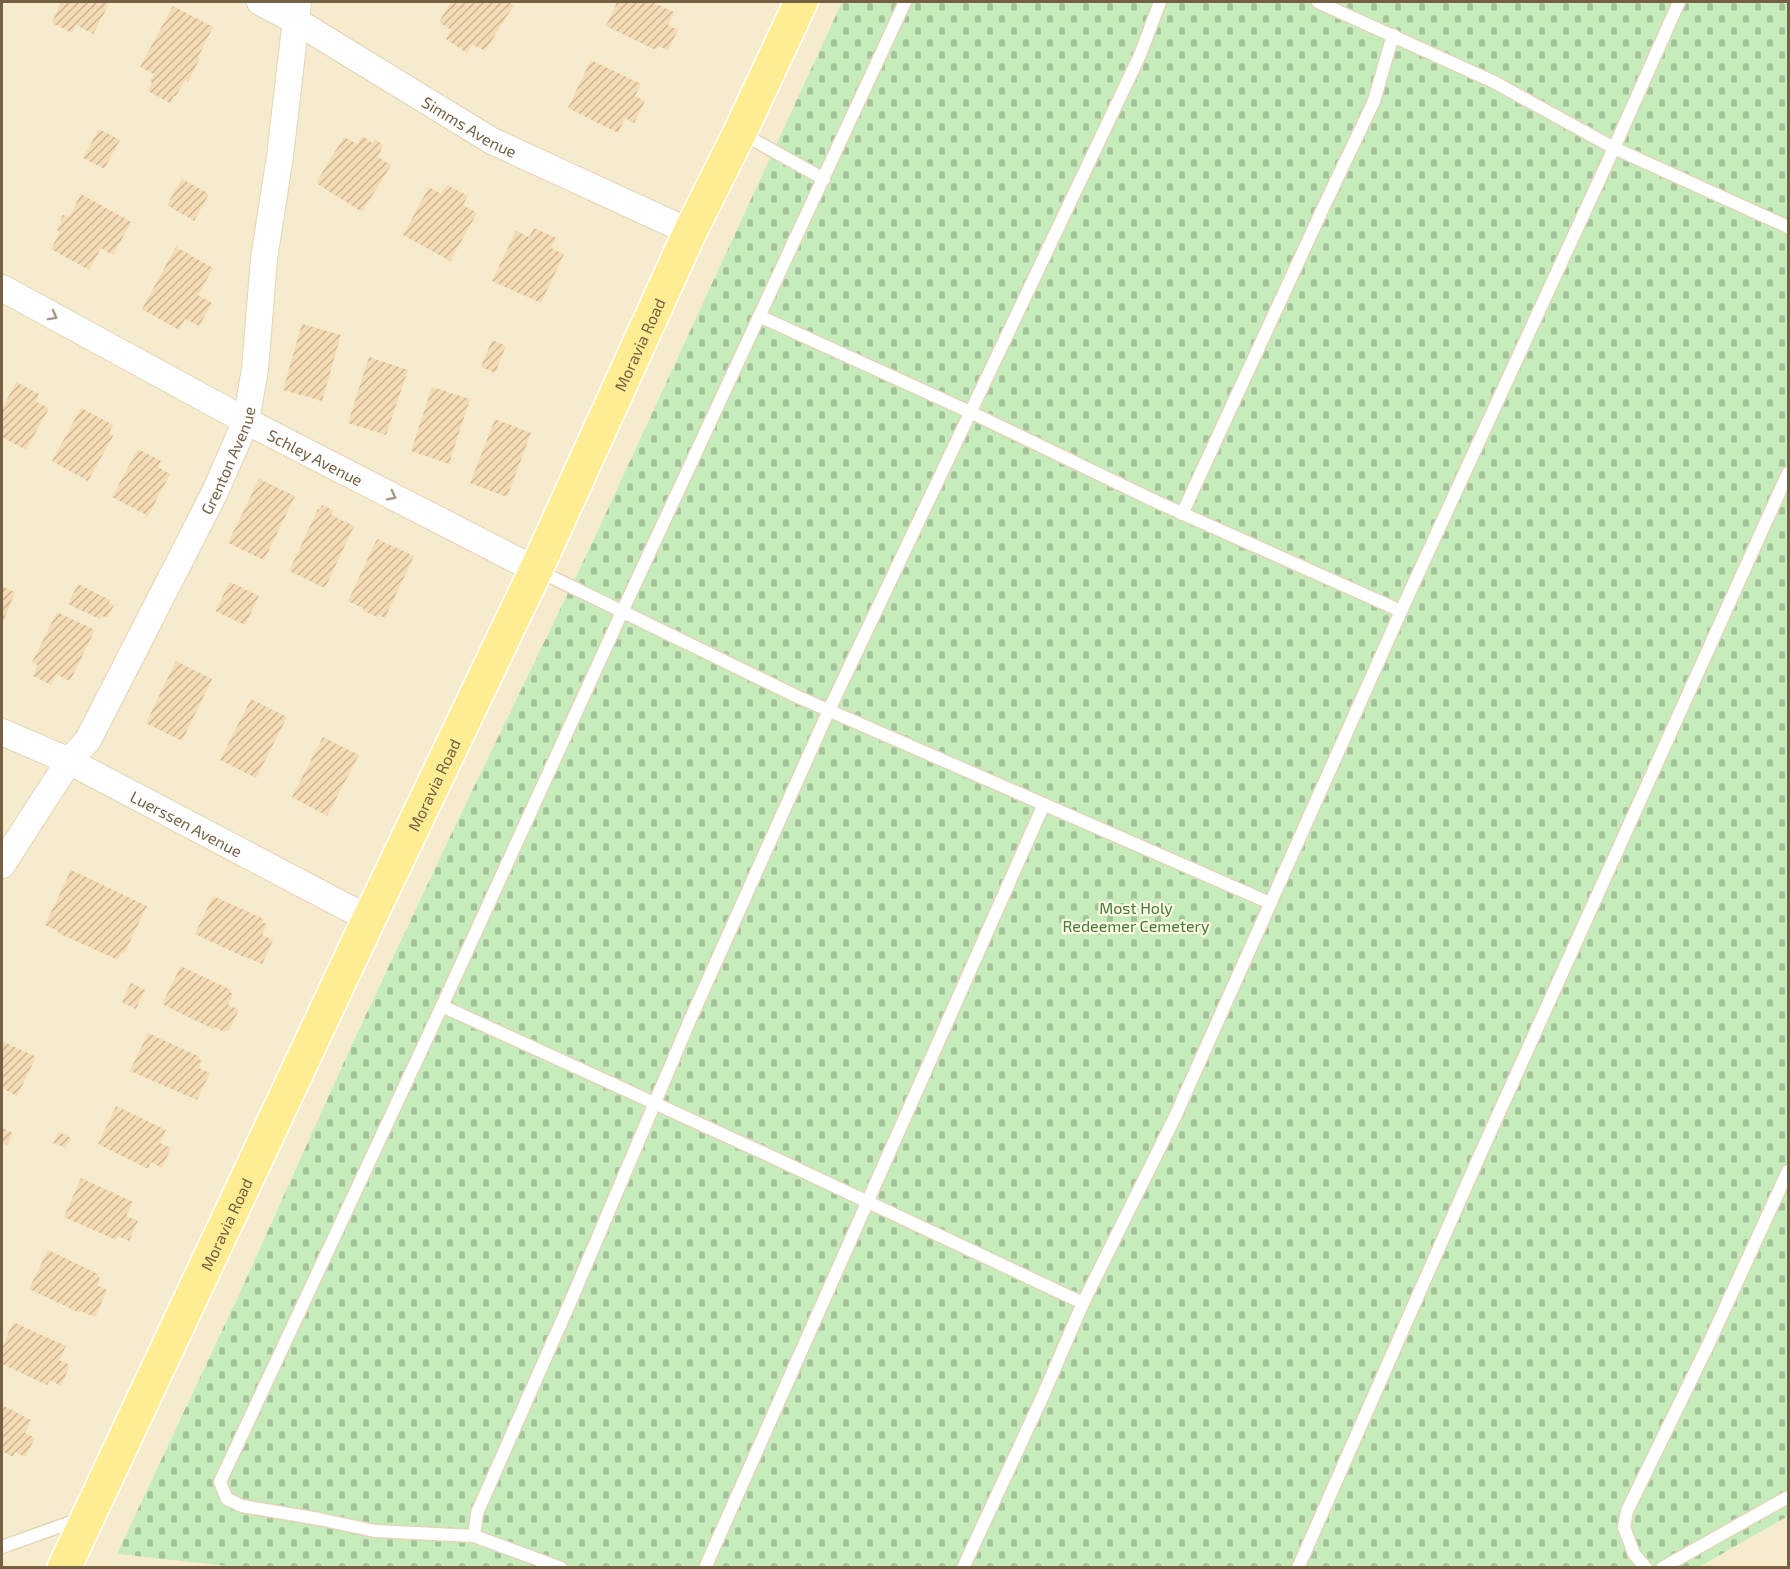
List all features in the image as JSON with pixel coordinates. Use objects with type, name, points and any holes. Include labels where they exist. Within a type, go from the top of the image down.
[{"type":"main road","name":"Moravia Road","points":[[64,1568],[536,570],[690,232],[801,2]]},
{"type":"street","name":"Simms Avenue","points":[[260,2],[297,11],[492,141],[690,232]]},
{"type":"street","name":"Grenton Avenue","points":[[2,865],[69,761],[88,740],[215,492],[246,421],[255,369],[264,259],[280,156],[297,11]]},
{"type":"street","name":"Schley Avenue","points":[[2,288],[246,421],[536,570]]},
{"type":"street","name":"Luerssen Avenue","points":[[2,732],[69,761],[369,919]]},
{"type":"lane","points":[[561,1568],[474,1536],[375,1531],[242,1506],[227,1499],[220,1482],[905,2]]},
{"type":"lane","points":[[474,1536],[477,1513],[572,1298],[690,1020],[829,710],[1140,55],[1160,2]]},
{"type":"lane","points":[[1318,2],[1494,82],[1614,148],[1788,227]]},
{"type":"lane","points":[[963,1568],[1083,1303],[1174,1119],[1401,611],[1679,2]]},
{"type":"lane","points":[[1182,514],[1374,101],[1393,35]]},
{"type":"lane","points":[[740,132],[824,179]]},
{"type":"lane","points":[[759,316],[970,412],[1182,514],[1401,611]]},
{"type":"lane","points":[[1298,1568],[1479,1157],[1788,473]]},
{"type":"lane","points":[[536,570],[829,710],[1270,903]]},
{"type":"lane","points":[[705,1568],[1044,804]]},
{"type":"lane","points":[[442,1006],[1083,1303]]},
{"type":"lane","points":[[1646,1568],[1634,1554],[1623,1527],[1627,1511],[1709,1343],[1788,1171]]},
{"type":"lane","points":[[1662,1568],[1788,1497]]},
{"type":"lane","points":[[2,1547],[87,1517]]},
{"type":"shaded area","points":[[2,2],[842,2],[594,539],[354,1040],[242,1288],[117,1554],[246,1567],[2,1568]]},
{"type":"shaded area","points":[[1788,1516],[1788,1567],[1697,1567]]},
{"type":"green space","name":"Most Holy Redeemer Cemetery","points":[[842,2],[1788,2],[1788,1516],[1697,1568],[246,1568],[117,1554],[242,1288],[354,1040],[594,539]]},
{"type":"building","points":[[61,2],[110,2],[93,34],[76,25],[72,33],[52,23]]},
{"type":"building","points":[[451,2],[508,2],[514,5],[485,51],[472,44],[467,53],[446,39],[451,30],[439,22]]},
{"type":"building","points":[[617,2],[652,2],[674,12],[668,25],[678,30],[668,50],[658,46],[656,50],[606,26]]},
{"type":"building","points":[[173,6],[213,27],[188,82],[185,80],[170,103],[148,91],[154,74],[140,67]]},
{"type":"building","points":[[591,60],[641,84],[635,96],[645,101],[634,123],[625,118],[618,133],[568,108]]},
{"type":"building","points":[[99,129],[120,140],[104,169],[83,158]]},
{"type":"building","points":[[362,136],[373,143],[375,139],[383,145],[378,157],[391,165],[362,212],[316,183],[344,137],[357,144]]},
{"type":"building","points":[[182,179],[209,194],[194,221],[167,205]]},
{"type":"building","points":[[447,185],[468,196],[463,205],[477,213],[450,261],[403,235],[429,187],[441,194]]},
{"type":"building","points":[[81,194],[131,222],[113,255],[101,248],[89,270],[51,249],[60,232],[57,230],[63,215],[69,217]]},
{"type":"building","points":[[534,228],[556,238],[551,248],[564,254],[541,303],[492,281],[516,231],[529,237]]},
{"type":"building","points":[[176,247],[213,268],[198,295],[212,303],[199,326],[185,319],[179,330],[142,309]]},
{"type":"building","points":[[302,324],[341,335],[322,401],[283,390]]},
{"type":"building","points":[[492,340],[506,346],[495,373],[481,367]]},
{"type":"building","points":[[369,357],[408,370],[386,435],[348,423]]},
{"type":"building","points":[[16,382],[39,394],[35,401],[49,408],[26,450],[2,437],[2,409]]},
{"type":"building","points":[[432,387],[470,399],[449,464],[411,451]]},
{"type":"building","points":[[81,408],[113,425],[109,433],[113,436],[88,481],[52,461]]},
{"type":"building","points":[[495,419],[531,433],[507,497],[470,483]]},
{"type":"building","points":[[138,449],[161,461],[158,467],[170,474],[148,516],[112,497]]},
{"type":"building","points":[[259,479],[295,496],[264,560],[228,543]]},
{"type":"building","points":[[322,505],[333,510],[331,515],[354,526],[325,588],[289,571]]},
{"type":"building","points":[[377,539],[414,556],[385,618],[363,611],[364,609],[348,601]]},
{"type":"building","points":[[230,582],[259,596],[245,625],[215,611]]},
{"type":"building","points":[[78,584],[110,600],[109,603],[114,605],[107,618],[102,616],[100,619],[68,604]]},
{"type":"building","points":[[2,586],[15,592],[2,624]]},
{"type":"building","points":[[57,612],[95,630],[70,681],[56,674],[51,685],[33,676],[38,665],[32,662]]},
{"type":"building","points":[[176,661],[212,679],[182,741],[146,723]]},
{"type":"building","points":[[251,699],[287,717],[256,778],[220,760]]},
{"type":"building","points":[[323,737],[359,755],[327,816],[292,797]]},
{"type":"building","points":[[71,870],[147,906],[124,954],[121,953],[118,960],[45,925]]},
{"type":"building","points":[[213,896],[264,919],[262,922],[267,924],[262,935],[273,940],[262,964],[195,934]]},
{"type":"building","points":[[181,966],[231,990],[233,994],[228,1005],[239,1010],[229,1030],[224,1032],[214,1027],[213,1029],[162,1004]]},
{"type":"building","points":[[131,983],[145,990],[136,1009],[122,1002]]},
{"type":"building","points":[[148,1033],[200,1057],[202,1061],[199,1068],[210,1073],[197,1100],[130,1071]]},
{"type":"building","points":[[2,1041],[36,1057],[17,1096],[2,1088]]},
{"type":"building","points":[[116,1106],[166,1130],[160,1143],[171,1148],[162,1168],[151,1162],[148,1169],[98,1144]]},
{"type":"building","points":[[2,1128],[13,1133],[7,1145],[2,1142]]},
{"type":"building","points":[[59,1132],[71,1138],[66,1148],[53,1143]]},
{"type":"building","points":[[81,1178],[133,1202],[126,1216],[138,1221],[129,1241],[118,1236],[116,1240],[64,1217]]},
{"type":"building","points":[[48,1250],[98,1274],[100,1278],[97,1285],[107,1290],[95,1317],[81,1311],[80,1313],[29,1289]]},
{"type":"building","points":[[13,1322],[66,1346],[59,1360],[70,1365],[61,1386],[50,1380],[47,1385],[2,1364],[2,1348]]},
{"type":"building","points":[[2,1405],[31,1420],[25,1433],[35,1438],[25,1457],[15,1452],[13,1457],[2,1451]]}]
